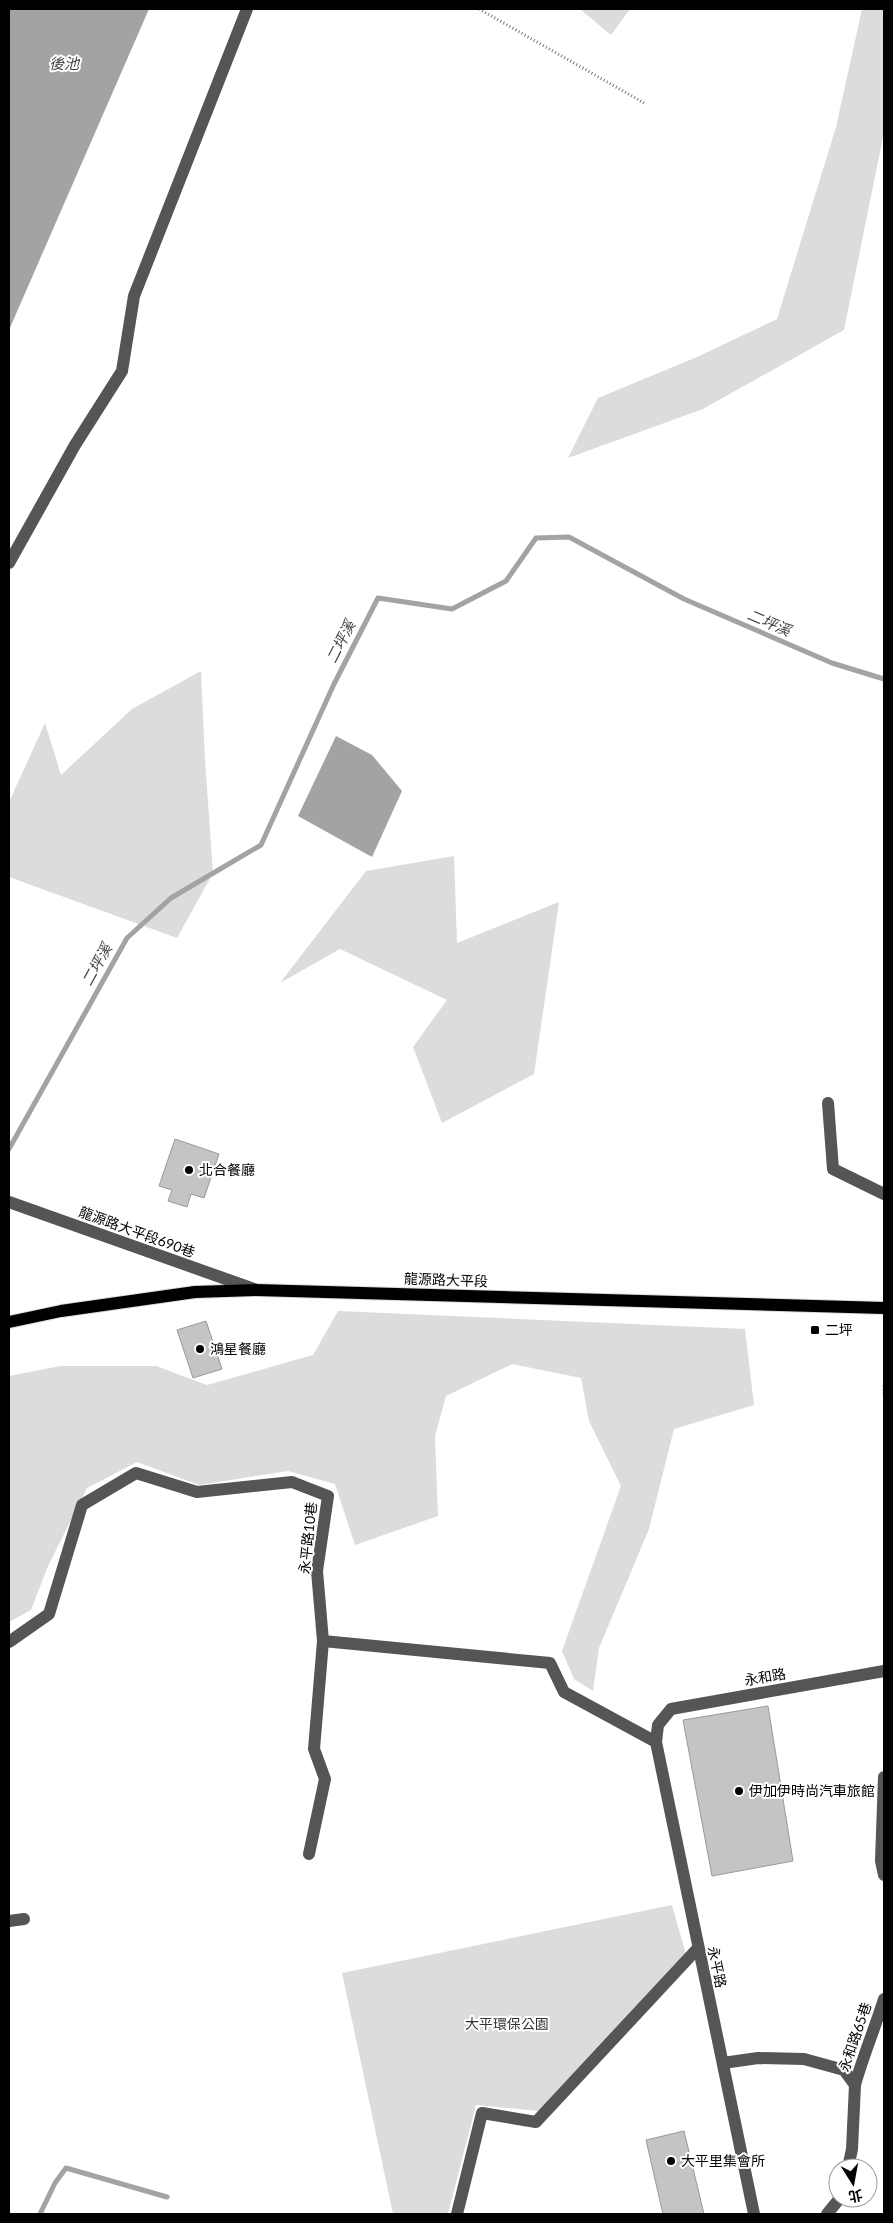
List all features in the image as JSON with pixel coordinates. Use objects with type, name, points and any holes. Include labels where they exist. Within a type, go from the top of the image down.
[{"type":"main road","name":"龍源路大平段","points":[[9,1322],[61,1311],[195,1292],[256,1290],[884,1308]]},
{"type":"street","points":[[9,563],[75,445],[122,371],[134,296],[247,9]]},
{"type":"street","points":[[828,1103],[833,1170],[884,1194]]},
{"type":"street","name":"龍源路大平段690巷","points":[[9,1202],[256,1290]]},
{"type":"street","name":"永平路10巷","points":[[9,1642],[49,1614],[82,1505],[136,1473],[197,1492],[292,1482],[328,1496],[317,1571],[323,1641]]},
{"type":"street","points":[[309,1854],[325,1779],[314,1749],[323,1641],[550,1663],[564,1692],[656,1742]]},
{"type":"street","name":"永和路","points":[[658,1725],[670,1709],[884,1671]]},
{"type":"street","name":"永平路","points":[[658,1725],[656,1742],[754,2214]]},
{"type":"street","points":[[884,1777],[880,1862],[884,1875]]},
{"type":"street","points":[[9,1921],[24,1919]]},
{"type":"street","points":[[457,2214],[482,2113],[536,2122],[698,1948]]},
{"type":"street","name":"永和路65巷","points":[[849,2158],[855,2086],[862,2059],[874,2032],[884,1999]]},
{"type":"street","points":[[723,2063],[758,2058],[804,2059],[844,2070],[855,2086]]},
{"type":"path","points":[[479,9],[646,104]]},
{"type":"path","points":[[884,1386],[884,1395]]},
{"type":"green space","points":[[580,9],[630,9],[611,35]]},
{"type":"green space","points":[[862,9],[884,9],[884,132],[844,330],[703,409],[568,458],[598,398],[697,357],[777,319],[836,127]]},
{"type":"green space","points":[[201,671],[213,873],[177,938],[9,877],[9,802],[45,723],[61,775],[132,709]]},
{"type":"green space","points":[[454,856],[457,943],[559,902],[534,1074],[442,1123],[413,1047],[447,1000],[340,949],[280,983],[366,871]]},
{"type":"green space","points":[[338,1311],[745,1329],[754,1405],[674,1429],[649,1529],[599,1648],[593,1691],[574,1679],[562,1651],[621,1486],[589,1421],[581,1378],[512,1364],[446,1396],[435,1436],[438,1516],[355,1545],[335,1484],[288,1471],[199,1485],[137,1462],[87,1488],[48,1566],[31,1610],[9,1622],[9,1376],[60,1366],[156,1366],[207,1385],[313,1355]]},
{"type":"green space","name":"大平環保公園","points":[[672,1905],[687,1958],[539,2111],[476,2105],[448,2214],[393,2214],[342,1973]]},
{"type":"water","name":"後池","points":[[9,9],[149,9],[9,330]]},
{"type":"water","points":[[336,736],[372,755],[402,791],[372,857],[298,816]]},
{"type":"building","name":"北合餐廳","points":[[175,1139],[219,1154],[204,1198],[191,1194],[187,1207],[168,1201],[172,1190],[159,1186]]},
{"type":"building","name":"鴻星餐廳","points":[[206,1321],[222,1369],[193,1378],[177,1330]]},
{"type":"building","name":"伊加伊時尚汽車旅館","points":[[768,1706],[793,1861],[712,1876],[683,1720]]},
{"type":"building","name":"大平里集會所","points":[[684,2131],[704,2214],[663,2214],[646,2140]]},
{"type":"waterway","name":"二坪溪","points":[[9,1149],[127,938],[171,898],[261,845],[334,684],[378,598],[452,609],[506,581],[536,538],[569,537],[684,599],[832,663],[884,679]]},
{"type":"waterway","points":[[40,2214],[55,2183],[66,2168],[167,2197]]},
{"type":"place","name":"北合餐廳","points":[[189,1170]]},
{"type":"place","name":"二坪","points":[[815,1330]]},
{"type":"place","name":"鴻星餐廳","points":[[200,1349]]},
{"type":"place","name":"伊加伊時尚汽車旅館","points":[[739,1791]]},
{"type":"place","name":"大平里集會所","points":[[671,2161]]}]
